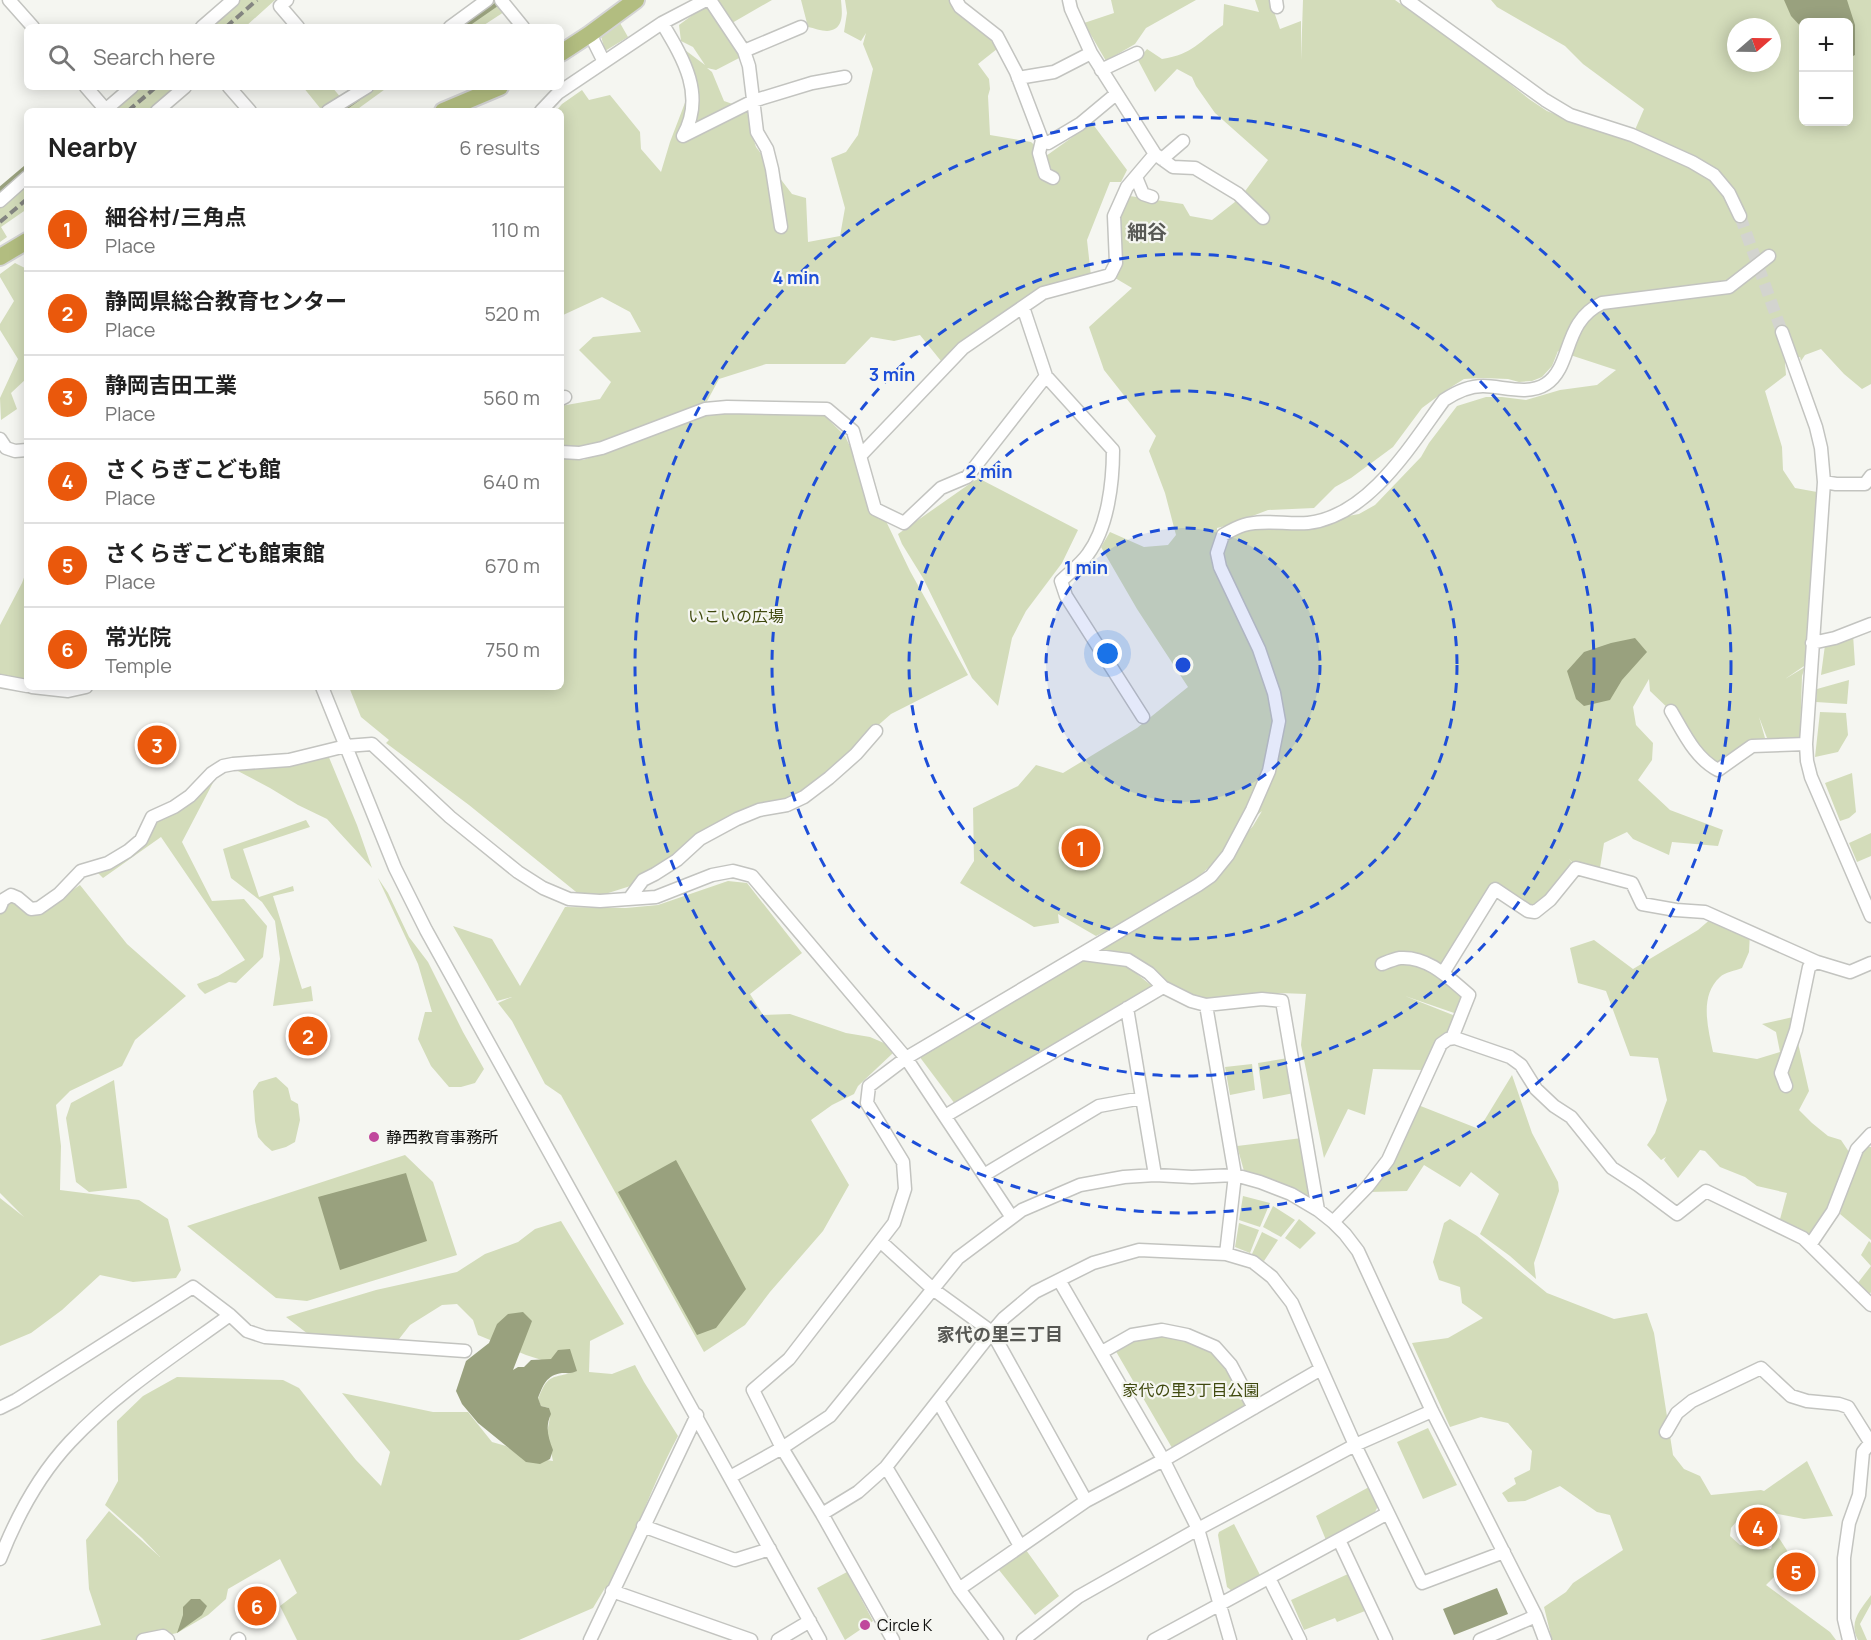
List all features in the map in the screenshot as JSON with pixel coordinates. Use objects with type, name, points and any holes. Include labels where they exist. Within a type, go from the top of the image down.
[{"type":"main road","points":[[564,51],[636,0]]},
{"type":"main road","points":[[450,108],[493,90]]},
{"type":"main road","points":[[0,257],[24,243]]},
{"type":"street","points":[[9,0],[30,24]]},
{"type":"street","points":[[206,24],[234,0]]},
{"type":"street","points":[[287,0],[280,6],[295,24]]},
{"type":"street","points":[[454,24],[487,0]]},
{"type":"street","points":[[564,89],[662,22],[708,0],[744,51],[749,66],[757,132],[767,149],[781,227]]},
{"type":"street","points":[[956,0],[960,7],[997,36],[1018,78],[1042,140],[1039,153],[1045,174],[1053,178]]},
{"type":"street","points":[[1069,0],[1091,53],[1159,157],[1173,167],[1195,168],[1238,194],[1263,218]]},
{"type":"street","points":[[1407,0],[1545,100],[1570,115],[1632,135],[1692,162],[1714,175],[1729,193],[1740,216]]},
{"type":"street","points":[[504,4],[521,24]]},
{"type":"street","points":[[662,22],[685,61],[693,97],[691,122],[683,136],[753,101],[812,83],[845,77]]},
{"type":"street","points":[[744,51],[801,27]]},
{"type":"street","points":[[590,34],[604,62]]},
{"type":"street","points":[[1018,78],[1054,72],[1091,53]]},
{"type":"street","points":[[1101,70],[1137,53]]},
{"type":"street","points":[[88,90],[103,108]]},
{"type":"street","points":[[107,108],[128,90]]},
{"type":"street","points":[[160,108],[182,90]]},
{"type":"street","points":[[232,90],[247,108]]},
{"type":"street","points":[[545,108],[562,90]]},
{"type":"street","points":[[331,108],[351,91]]},
{"type":"street","points":[[1042,140],[1048,143],[1080,124],[1116,94]]},
{"type":"street","points":[[860,456],[963,348],[1043,293],[1110,275],[1116,263],[1114,216],[1127,187],[1159,157],[1183,141]]},
{"type":"street","points":[[1136,177],[1143,195],[1152,197]]},
{"type":"street","points":[[0,201],[24,180]]},
{"type":"street","points":[[893,1640],[822,1514],[782,1449],[753,1390],[789,1359],[894,1223],[905,1189],[903,1162],[867,1103],[869,1086],[906,1058],[1211,876],[1228,855],[1269,771],[1279,721],[1276,702],[1259,649],[1220,567],[1217,553],[1223,535],[1245,524],[1310,523],[1332,516],[1361,500],[1388,476],[1444,400],[1456,392],[1481,386],[1532,390],[1546,384],[1557,372],[1575,328],[1584,315],[1594,307],[1602,303],[1729,287],[1768,256]]},
{"type":"street","points":[[1023,307],[1046,376],[1113,450],[1112,483],[1100,535],[1088,555],[1061,580],[1066,596],[1143,717]]},
{"type":"street","points":[[1782,332],[1821,448],[1824,482],[1812,644],[1807,761],[1811,777],[1871,916]]},
{"type":"street","points":[[564,452],[579,453],[602,448],[705,409],[727,407],[827,408],[853,431],[875,509],[904,523],[941,488],[967,477],[1046,376]]},
{"type":"street","points":[[0,440],[6,448],[15,451],[24,450]]},
{"type":"street","points":[[1824,482],[1865,484],[1871,476]]},
{"type":"street","points":[[1812,644],[1871,624]]},
{"type":"street","points":[[0,681],[24,685]]},
{"type":"street","points":[[323,690],[395,868],[426,930],[820,1640]]},
{"type":"street","points":[[1671,711],[1693,748],[1707,764],[1718,770],[1752,746],[1806,744]]},
{"type":"street","points":[[628,899],[643,880],[677,860],[700,839],[759,810],[787,805],[804,797],[856,754],[876,730]]},
{"type":"street","points":[[0,907],[3,900],[10,895],[18,898],[31,909],[39,908],[59,894],[81,871],[108,863],[128,851],[141,840],[152,817],[174,807],[223,766],[289,760],[346,746],[372,744],[450,817],[518,872],[543,888],[568,899],[600,901],[656,897],[712,875],[733,871],[752,876],[906,1058],[1011,1216]]},
{"type":"street","points":[[1443,973],[1495,889],[1528,911],[1535,912],[1550,900],[1576,868],[1632,883],[1642,904],[1705,912],[1817,962],[1850,972],[1871,963]]},
{"type":"street","points":[[1083,954],[1128,960],[1149,973],[1163,987],[1191,1001],[1206,1005],[1262,999],[1282,1001],[1318,1210]]},
{"type":"street","points":[[1333,1222],[1368,1186],[1388,1160],[1441,1044],[1452,1038],[1469,995],[1428,963],[1398,958],[1382,964]]},
{"type":"street","points":[[1786,1086],[1781,1073],[1796,1030],[1809,967],[1817,962]]},
{"type":"street","points":[[945,1116],[1163,987]]},
{"type":"street","points":[[1206,1005],[1235,1175],[1227,1254]]},
{"type":"street","points":[[1127,1008],[1155,1175]]},
{"type":"street","points":[[1452,1038],[1510,1057],[1521,1065],[1536,1089],[1554,1106],[1572,1117],[1612,1168],[1677,1214],[1706,1191],[1803,1238],[1871,1305]]},
{"type":"street","points":[[984,1175],[1099,1106],[1142,1098]]},
{"type":"street","points":[[1810,1245],[1833,1211],[1857,1149],[1871,1134]]},
{"type":"street","points":[[730,1477],[782,1449],[830,1416],[958,1258],[1011,1216],[1042,1200],[1080,1185],[1124,1177],[1235,1175],[1291,1194],[1318,1210],[1345,1234],[1358,1251],[1432,1411],[1536,1616],[1545,1640]]},
{"type":"street","points":[[880,1241],[934,1290],[992,1332],[1086,1501]]},
{"type":"street","points":[[822,1514],[858,1492],[886,1467],[992,1332],[1004,1318],[1035,1292],[1094,1263],[1139,1250],[1227,1254],[1253,1262],[1272,1277],[1292,1303],[1355,1445],[1422,1582],[1504,1552]]},
{"type":"street","points":[[1059,1280],[1163,1460],[1198,1529],[1230,1640]]},
{"type":"street","points":[[0,1408],[193,1287],[247,1331],[265,1337],[465,1351]]},
{"type":"street","points":[[0,1559],[10,1532],[39,1481],[68,1444],[96,1416],[131,1387],[230,1315]]},
{"type":"street","points":[[1102,1352],[1132,1335],[1162,1330],[1187,1335],[1215,1347],[1230,1365],[1254,1408]]},
{"type":"street","points":[[1666,1432],[1677,1413],[1692,1401],[1761,1368],[1791,1396],[1807,1401],[1848,1407],[1870,1442],[1863,1452],[1860,1495],[1849,1523],[1844,1558],[1844,1618],[1849,1640]]},
{"type":"street","points":[[958,1589],[1086,1501],[1163,1460],[1321,1369]]},
{"type":"street","points":[[938,1401],[1020,1546]]},
{"type":"street","points":[[1023,1640],[1078,1597],[1198,1529],[1355,1445],[1432,1411]]},
{"type":"street","points":[[590,1640],[697,1415]]},
{"type":"street","points":[[886,1467],[958,1589],[997,1640]]},
{"type":"street","points":[[1154,1640],[1388,1514]]},
{"type":"street","points":[[643,1526],[735,1560],[770,1549]]},
{"type":"street","points":[[1339,1540],[1386,1640]]},
{"type":"street","points":[[1269,1578],[1300,1640]]},
{"type":"street","points":[[612,1591],[751,1640]]},
{"type":"street","points":[[1480,1640],[1536,1616]]},
{"type":"street","points":[[778,1640],[810,1621]]},
{"type":"street","points":[[143,1640],[163,1636],[168,1640]]},
{"type":"green space","points":[[240,0],[275,0],[248,24],[212,24]]},
{"type":"green space","points":[[491,0],[495,0],[504,12],[486,24],[457,24]]},
{"type":"green space","points":[[718,0],[772,0],[732,23]]},
{"type":"green space","points":[[801,0],[841,0],[840,24],[833,30],[827,31],[808,27]]},
{"type":"green space","points":[[845,0],[956,0],[990,36],[997,49],[978,64],[989,79],[990,135],[1031,142],[1046,156],[1092,123],[1127,170],[1121,182],[1110,182],[1087,240],[1091,276],[1044,291],[984,334],[941,361],[920,335],[894,341],[871,337],[845,364],[766,364],[719,379],[705,405],[602,448],[564,452],[564,405],[600,399],[611,382],[579,350],[593,337],[641,332],[630,312],[602,297],[564,315],[564,108],[559,108],[582,90],[589,100],[610,95],[640,132],[641,149],[661,172],[691,87],[677,44],[705,65],[693,47],[681,41],[679,25],[706,5],[741,57],[716,70],[707,68],[712,72],[724,101],[747,109],[756,147],[792,194],[806,198],[808,242],[840,236],[845,208],[831,158],[846,152],[858,135],[873,69],[863,44],[866,33],[861,41],[844,32],[847,13]]},
{"type":"green space","points":[[1111,0],[1196,0],[1146,28],[1135,44],[1106,61],[1084,23],[1114,13]]},
{"type":"green space","points":[[1255,0],[1270,0],[1280,29],[1301,21],[1301,60],[1303,0],[1395,0],[1547,111],[1631,139],[1644,109],[1583,64],[1565,46],[1497,7],[1491,0],[1871,0],[1871,384],[1862,389],[1844,374],[1821,349],[1805,355],[1801,361],[1800,357],[1785,363],[1786,375],[1765,391],[1782,447],[1783,470],[1795,488],[1817,492],[1807,664],[1785,679],[1805,667],[1802,676],[1800,739],[1767,738],[1759,717],[1767,745],[1751,749],[1718,770],[1671,711],[1650,691],[1649,679],[1633,707],[1636,725],[1653,743],[1652,760],[1638,780],[1670,810],[1723,830],[1718,846],[1672,842],[1669,855],[1633,839],[1627,832],[1604,843],[1599,874],[1576,866],[1569,859],[1576,868],[1536,913],[1495,889],[1444,971],[1465,995],[1457,1014],[1405,996],[1458,1017],[1423,1070],[1373,1069],[1365,1115],[1348,1109],[1324,1158],[1301,1045],[1306,994],[1280,993],[1206,1005],[1122,962],[1157,990],[958,1108],[919,1056],[1083,954],[1117,958],[1095,946],[1127,921],[1096,936],[1058,914],[1059,923],[1034,927],[960,883],[974,861],[973,808],[1018,786],[1036,765],[1063,773],[1137,728],[1188,687],[1137,609],[1101,547],[1110,532],[1144,547],[1168,545],[1176,535],[1165,493],[1149,451],[1156,436],[1104,370],[1089,327],[1132,288],[1110,275],[1114,222],[1123,195],[1183,204],[1190,216],[1212,220],[1240,198],[1268,160],[1215,113],[1192,77],[1177,69],[1155,92],[1138,60],[1147,49],[1162,59],[1189,51],[1223,25],[1224,4],[1259,12]],"holes":[[[1558,351],[1616,370],[1597,385],[1560,390],[1526,400],[1486,397],[1457,406],[1421,457],[1375,505],[1359,514],[1348,516],[1344,509],[1317,521],[1231,531],[1220,545],[1216,562],[1217,528],[1268,510],[1314,508],[1335,487],[1393,447],[1422,408],[1445,391],[1464,379],[1532,381],[1542,377],[1552,366]],[[1262,811],[1253,826],[1198,885],[1171,900],[1214,863],[1244,826]]]},
{"type":"green space","points":[[620,23],[628,37],[605,51],[601,36]]},
{"type":"green space","points":[[134,90],[174,90],[153,108],[114,108]]},
{"type":"green space","points":[[305,90],[334,90],[342,99],[330,106],[320,108]]},
{"type":"green space","points":[[363,90],[384,90],[359,108],[333,108]]},
{"type":"green space","points":[[24,185],[24,211],[1,227],[7,237],[0,242],[0,206]]},
{"type":"green space","points":[[15,263],[24,268],[24,381],[11,393],[17,409],[1,420],[0,398],[18,359],[0,330],[0,324],[14,301],[0,274]]},
{"type":"green space","name":"いこいの広場","points":[[705,411],[823,414],[845,436],[910,571],[968,675],[891,714],[845,758],[800,793],[784,800],[751,807],[640,883],[586,900],[469,805],[386,743],[389,740],[361,717],[350,690],[564,690],[564,455],[583,460],[645,438]]},
{"type":"green space","points":[[978,478],[1078,530],[1062,563],[1026,611],[1012,638],[998,706],[972,678],[923,578],[898,534]]},
{"type":"green space","points":[[24,577],[24,685],[0,681],[0,625]]},
{"type":"green space","points":[[1853,634],[1855,665],[1821,675],[1825,645]]},
{"type":"green space","points":[[1849,680],[1847,704],[1816,702],[1817,689]]},
{"type":"green space","points":[[1820,712],[1846,713],[1848,735],[1838,752],[1815,757]]},
{"type":"green space","points":[[328,755],[372,868],[327,819],[236,770]]},
{"type":"green space","points":[[1852,773],[1856,812],[1840,821],[1825,783]]},
{"type":"green space","points":[[217,775],[182,842],[212,901],[244,899],[267,926],[263,957],[236,983],[229,982],[205,994],[197,984],[218,976],[245,960],[161,837],[103,878],[95,870],[113,865],[152,818]]},
{"type":"green space","points":[[306,820],[310,827],[243,849],[259,897],[293,886],[294,891],[273,896],[302,989],[311,986],[313,1001],[273,1006],[280,959],[275,921],[262,902],[231,878],[223,849]]},
{"type":"green space","points":[[1871,833],[1871,856],[1857,862],[1849,843]]},
{"type":"green space","points":[[378,878],[388,893],[409,937],[428,962],[484,1069],[475,1083],[461,1087],[449,1087],[431,1066],[418,1039],[425,1012],[432,1012],[418,964]]},
{"type":"green space","points":[[728,881],[747,883],[802,953],[750,994],[763,1015],[790,1014],[846,1033],[870,1037],[884,1043],[893,1053],[858,1086],[854,1094],[832,1105],[811,1120],[849,1185],[823,1231],[770,1292],[745,1325],[704,1352],[561,1095],[545,1084],[512,1021],[498,1003],[512,997],[497,1001],[453,926],[492,939],[520,986],[565,907],[626,908],[658,905]]},
{"type":"green space","points":[[80,885],[127,944],[186,996],[135,1040],[122,1066],[70,1091],[56,1105],[61,1146],[60,1190],[139,1200],[168,1219],[181,1270],[176,1278],[133,1282],[100,1275],[62,1310],[31,1333],[0,1346],[0,1198],[24,1217],[0,1193],[0,904],[5,898],[37,914]]},
{"type":"green space","points":[[1713,917],[1750,933],[1749,952],[1742,968],[1722,975],[1709,993],[1707,1013],[1713,1052],[1757,1059],[1780,1052],[1776,1032],[1762,1024],[1793,1017],[1805,961],[1815,965],[1798,1043],[1809,1091],[1799,1110],[1828,1136],[1841,1140],[1849,1152],[1831,1208],[1810,1237],[1779,1223],[1787,1193],[1757,1186],[1745,1177],[1720,1167],[1705,1151],[1700,1150],[1678,1178],[1664,1160],[1666,1157],[1661,1160],[1647,1145],[1655,1133],[1667,1100],[1658,1058],[1630,1056],[1606,991],[1578,983],[1570,948],[1594,940],[1633,969],[1698,930]]},
{"type":"green space","points":[[1288,1058],[1294,1093],[1263,1099],[1258,1063]]},
{"type":"green space","points":[[1252,1064],[1255,1090],[1230,1095],[1225,1067]]},
{"type":"green space","points":[[1512,1075],[1532,1133],[1558,1182],[1559,1191],[1534,1263],[1536,1279],[1480,1234],[1499,1194],[1471,1172],[1460,1187],[1424,1165],[1407,1191],[1369,1192],[1418,1105],[1479,1129]]},
{"type":"green space","points":[[276,1077],[288,1088],[291,1100],[298,1104],[300,1120],[295,1142],[272,1151],[258,1137],[253,1091],[259,1082]]},
{"type":"green space","points":[[114,1080],[127,1188],[89,1192],[76,1182],[66,1118],[71,1103]]},
{"type":"green space","points":[[1302,1138],[1311,1193],[1307,1195],[1244,1171],[1237,1146]]},
{"type":"green space","points":[[1864,1147],[1871,1147],[1871,1240],[1840,1214],[1847,1189]]},
{"type":"green space","points":[[405,1155],[433,1182],[457,1255],[307,1301],[276,1298],[187,1226]]},
{"type":"green space","points":[[1243,1196],[1270,1203],[1260,1227],[1239,1220]]},
{"type":"green space","points":[[1273,1206],[1295,1220],[1281,1237],[1263,1227]]},
{"type":"green space","points":[[1299,1219],[1316,1233],[1300,1249],[1285,1238]]},
{"type":"green space","points":[[1450,1219],[1477,1236],[1547,1293],[1614,1319],[1647,1313],[1654,1333],[1673,1455],[1684,1469],[1700,1476],[1711,1495],[1764,1491],[1807,1461],[1833,1516],[1804,1519],[1748,1508],[1731,1528],[1730,1536],[1740,1545],[1771,1549],[1775,1536],[1779,1538],[1788,1552],[1780,1571],[1766,1585],[1830,1632],[1836,1640],[1552,1640],[1544,1607],[1566,1592],[1573,1583],[1623,1550],[1610,1515],[1597,1512],[1560,1486],[1525,1501],[1508,1502],[1502,1493],[1516,1484],[1514,1478],[1530,1470],[1532,1451],[1508,1423],[1481,1417],[1450,1427],[1412,1343],[1448,1338],[1483,1318],[1462,1303],[1460,1287],[1439,1280],[1433,1262],[1444,1223]]},
{"type":"green space","points":[[561,1221],[624,1324],[590,1341],[589,1372],[612,1374],[635,1365],[678,1436],[651,1493],[612,1591],[605,1588],[593,1608],[519,1640],[297,1640],[280,1606],[297,1593],[280,1559],[228,1589],[226,1599],[208,1615],[177,1633],[145,1640],[40,1640],[101,1625],[89,1589],[86,1540],[109,1511],[160,1557],[105,1505],[118,1481],[117,1421],[143,1396],[177,1377],[283,1380],[299,1388],[356,1460],[381,1486],[390,1452],[342,1393],[433,1412],[468,1412],[492,1442],[506,1446],[518,1455],[553,1461],[547,1433],[549,1408],[541,1406],[538,1399],[549,1380],[576,1371],[526,1355],[478,1335],[473,1320],[457,1304],[442,1305],[410,1325],[399,1339],[379,1345],[317,1341],[286,1317],[376,1290],[457,1272],[485,1254],[518,1242],[535,1229]]},
{"type":"green space","points":[[1239,1223],[1259,1230],[1250,1253],[1235,1247]]},
{"type":"green space","points":[[1262,1232],[1278,1240],[1264,1261],[1252,1254]]},
{"type":"green space","points":[[1869,1241],[1871,1243],[1871,1266],[1861,1255]]},
{"type":"green space","points":[[1871,1266],[1871,1292],[1870,1294],[1857,1284]]},
{"type":"green space","name":"家代の里3丁目公園","points":[[1162,1332],[1213,1346],[1254,1408],[1175,1453],[1114,1348],[1130,1336]]},
{"type":"green space","points":[[1428,1428],[1457,1485],[1423,1499],[1397,1442]]},
{"type":"green space","points":[[1369,1487],[1378,1506],[1375,1512],[1326,1540],[1316,1516]]},
{"type":"green space","points":[[1234,1524],[1260,1575],[1232,1591],[1227,1587],[1218,1535],[1219,1532]]},
{"type":"green space","points":[[1026,1550],[1059,1596],[1035,1615],[999,1570]]},
{"type":"green space","points":[[847,1572],[873,1621],[845,1640],[817,1588]]},
{"type":"green space","points":[[1348,1574],[1365,1611],[1337,1622],[1335,1618],[1304,1630],[1291,1600]]},
{"type":"green space","points":[[1871,1595],[1871,1604],[1860,1624],[1867,1640],[1858,1640],[1854,1627],[1855,1622]]},
{"type":"shaded area","points":[[1784,0],[1847,0],[1853,18],[1799,18],[1799,25],[1791,16]]},
{"type":"shaded area","points":[[1853,19],[1855,25],[1855,55],[1853,56]]},
{"type":"shaded area","points":[[1635,638],[1647,652],[1622,680],[1610,700],[1584,706],[1576,699],[1567,671],[1584,652]]},
{"type":"shaded area","points":[[676,1160],[746,1289],[716,1328],[697,1335],[618,1192]]},
{"type":"shaded area","points":[[406,1173],[427,1241],[340,1270],[318,1197]]},
{"type":"shaded area","points":[[523,1312],[532,1321],[513,1370],[524,1367],[531,1360],[551,1359],[558,1350],[570,1349],[577,1371],[552,1376],[546,1382],[538,1398],[541,1406],[549,1408],[551,1414],[548,1432],[553,1450],[550,1459],[540,1464],[526,1462],[478,1423],[462,1404],[456,1391],[466,1361],[489,1343],[497,1324],[508,1314]]},
{"type":"shaded area","points":[[1497,1588],[1508,1614],[1454,1635],[1443,1609]]},
{"type":"shaded area","points":[[191,1599],[200,1599],[207,1606],[202,1615],[177,1633],[183,1607]]},
{"type":"waterway","points":[[468,24],[500,2]]},
{"type":"waterway","points":[[345,108],[358,99]]},
{"type":"waterway","points":[[0,189],[24,169]]},
{"type":"tunnel","points":[[1740,216],[1782,332]]},
{"type":"railway","points":[[229,24],[257,0]]},
{"type":"railway","points":[[132,108],[152,90]]},
{"type":"railway","points":[[0,222],[24,202]]},
{"type":"place","name":"静岡吉田工業","points":[[157,745]]},
{"type":"place","name":"細谷村/三角点","points":[[1081,848]]},
{"type":"place","name":"静岡県総合教育センター","points":[[308,1036]]},
{"type":"place","name":"静西教育事務所","points":[[374,1137]]},
{"type":"place","name":"さくらぎこども館","points":[[1758,1527]]},
{"type":"place","name":"さくらぎこども館東館","points":[[1796,1572]]},
{"type":"place","name":"常光院","points":[[257,1606]]},
{"type":"place","name":"Circle K","points":[[865,1625]]},
{"type":"district","name":"細谷","points":[[1147,232]]},
{"type":"district","name":"家代の里三丁目","points":[[1000,1335]]}]
